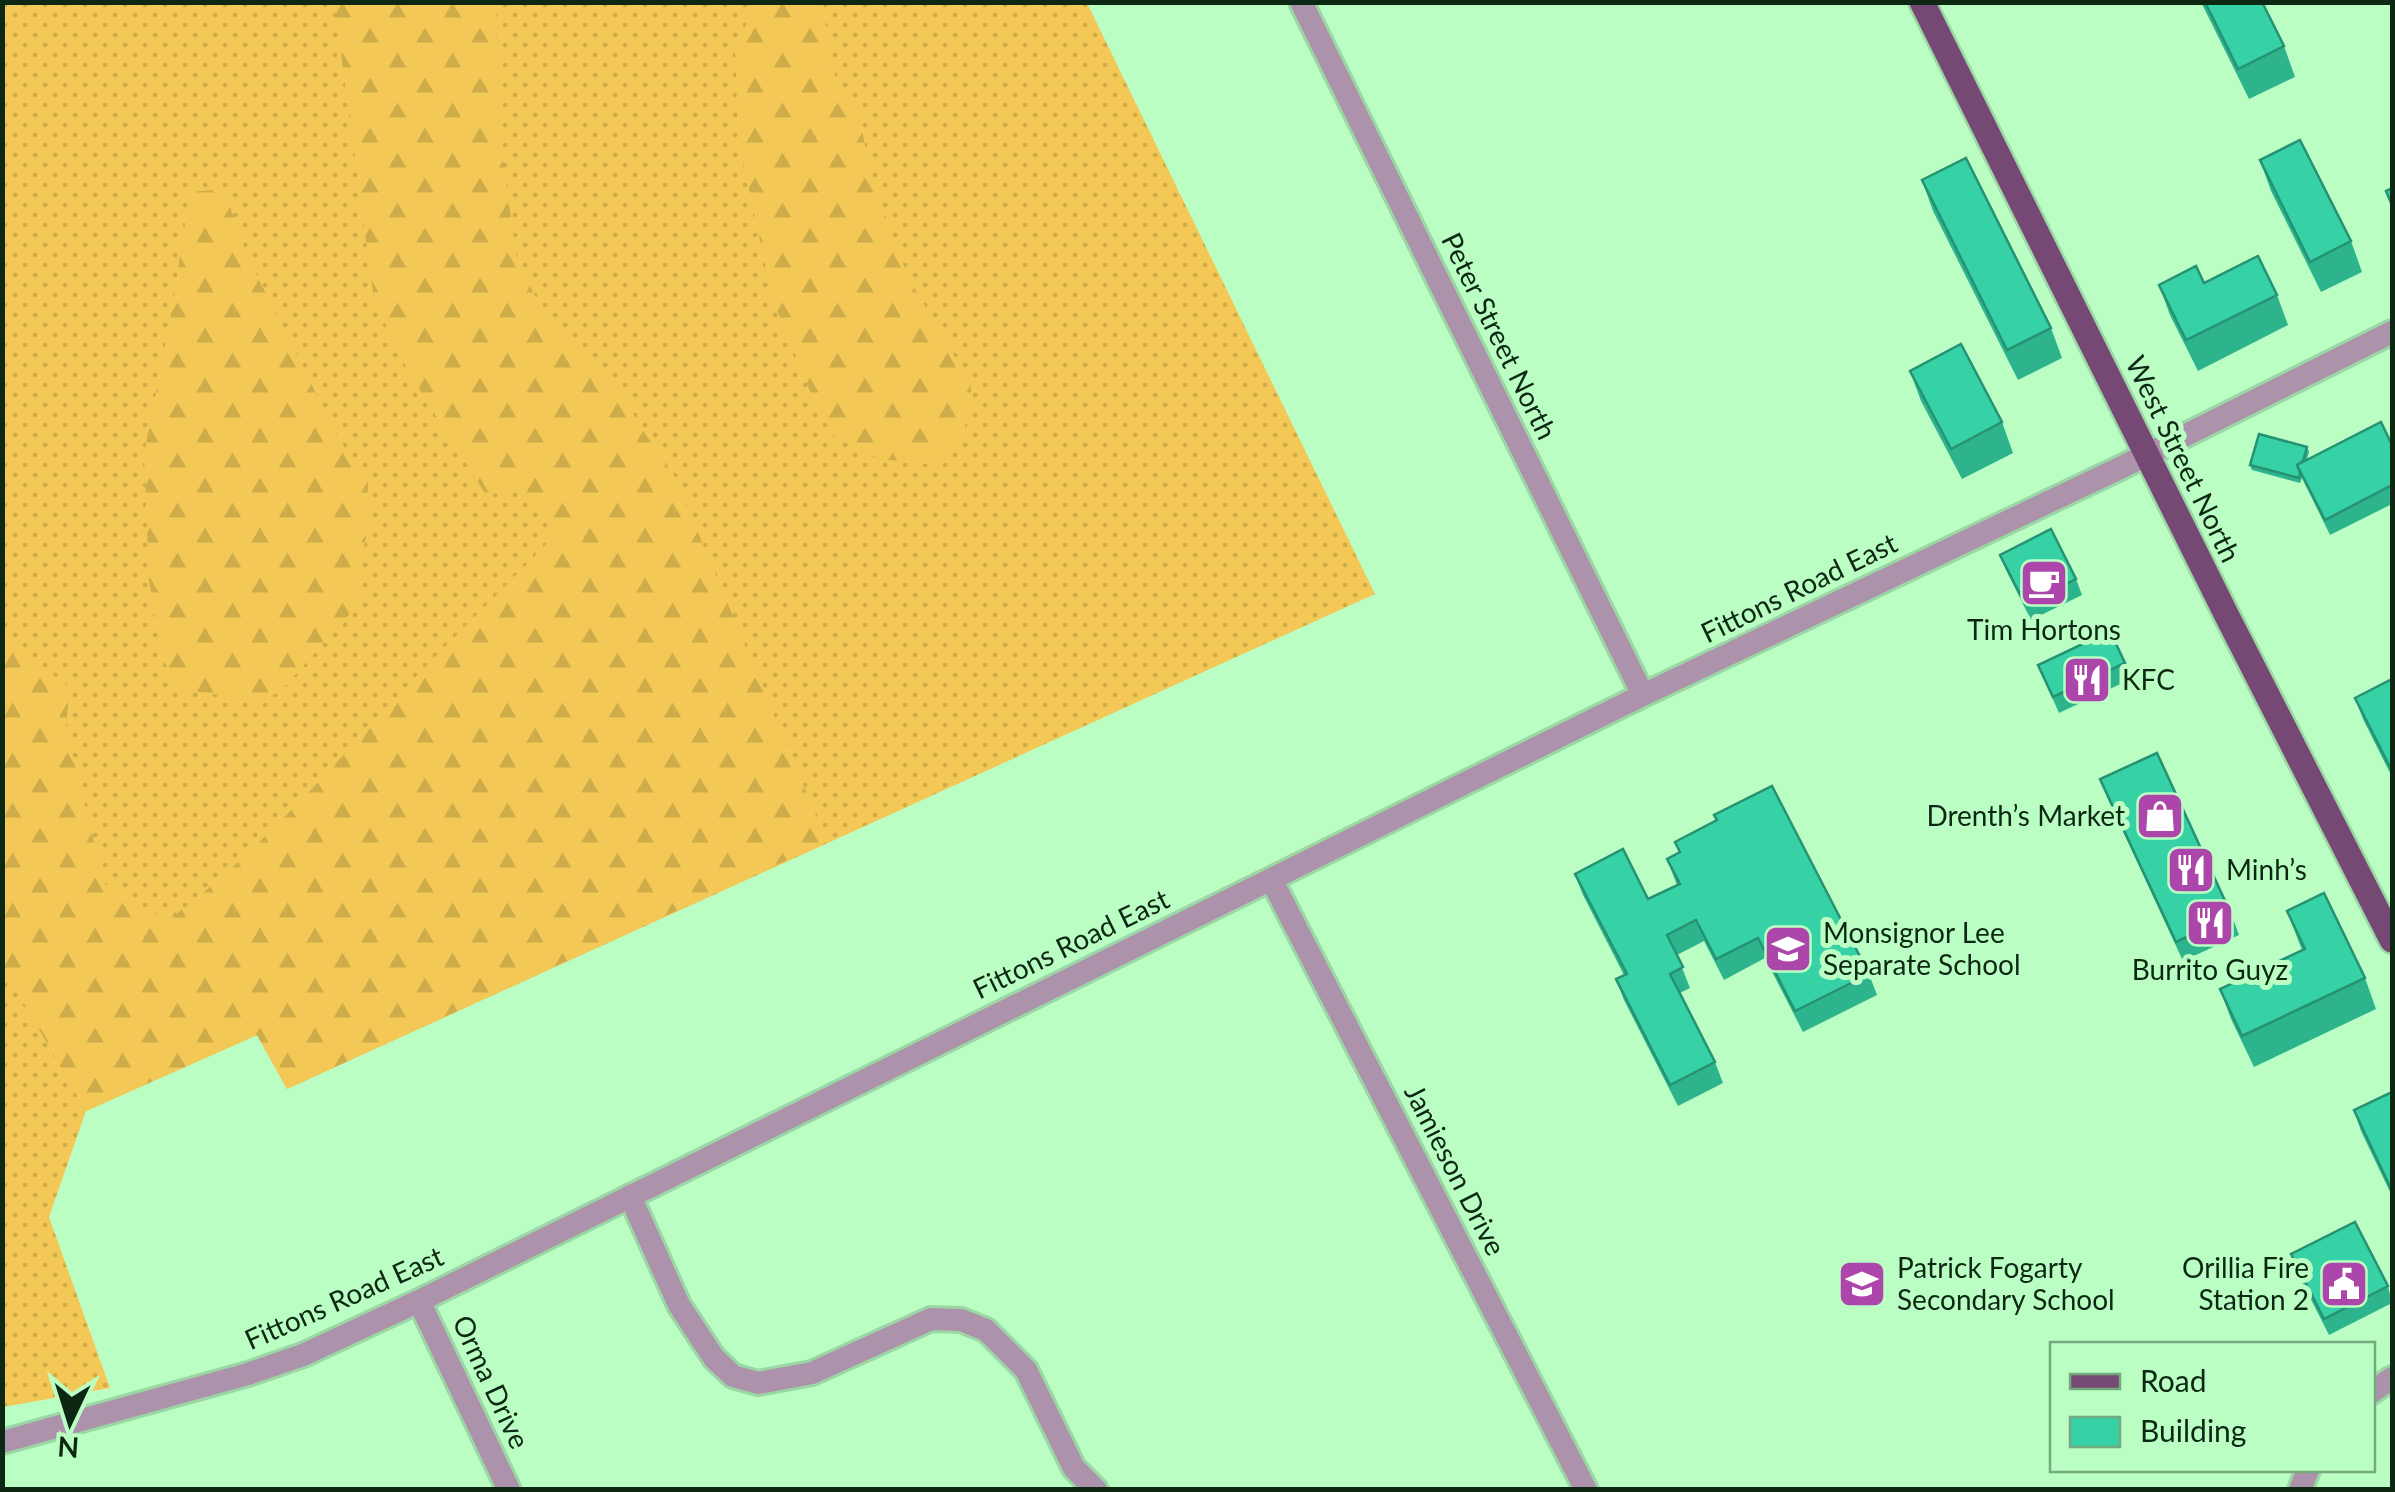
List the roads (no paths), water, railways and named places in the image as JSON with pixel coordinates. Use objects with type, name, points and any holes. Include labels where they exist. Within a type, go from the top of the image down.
[{"type":"main road","name":"West Street North","points":[[1922,2],[2392,940]]},
{"type":"street","name":"Peter Street North","points":[[1302,2],[1644,695]]},
{"type":"street","name":"Fittons Road East","points":[[2,1442],[303,1355],[2392,332]]},
{"type":"street","name":"Jamieson Drive","points":[[1271,878],[1586,1490]]},
{"type":"street","points":[[630,1196],[679,1306],[714,1358],[734,1376],[758,1384],[812,1373],[932,1319],[961,1320],[986,1330],[1026,1370],[1071,1479],[1096,1490]]},
{"type":"street","name":"Orma Drive","points":[[419,1301],[509,1490]]},
{"type":"place","name":"Tim Hortons","points":[[2044,583]]},
{"type":"place","name":"KFC","points":[[2087,680]]},
{"type":"place","name":"Drenth’s Market","points":[[2160,816]]},
{"type":"place","name":"Minh’s","points":[[2191,870]]},
{"type":"place","name":"Burrito Guyz","points":[[2210,923]]},
{"type":"place","name":"Monsignor Lee Separate School","points":[[1788,949]]},
{"type":"place","name":"Patrick Fogarty Secondary School","points":[[1862,1284]]},
{"type":"place","name":"Orillia Fire Station 2","points":[[2344,1284]]}]
